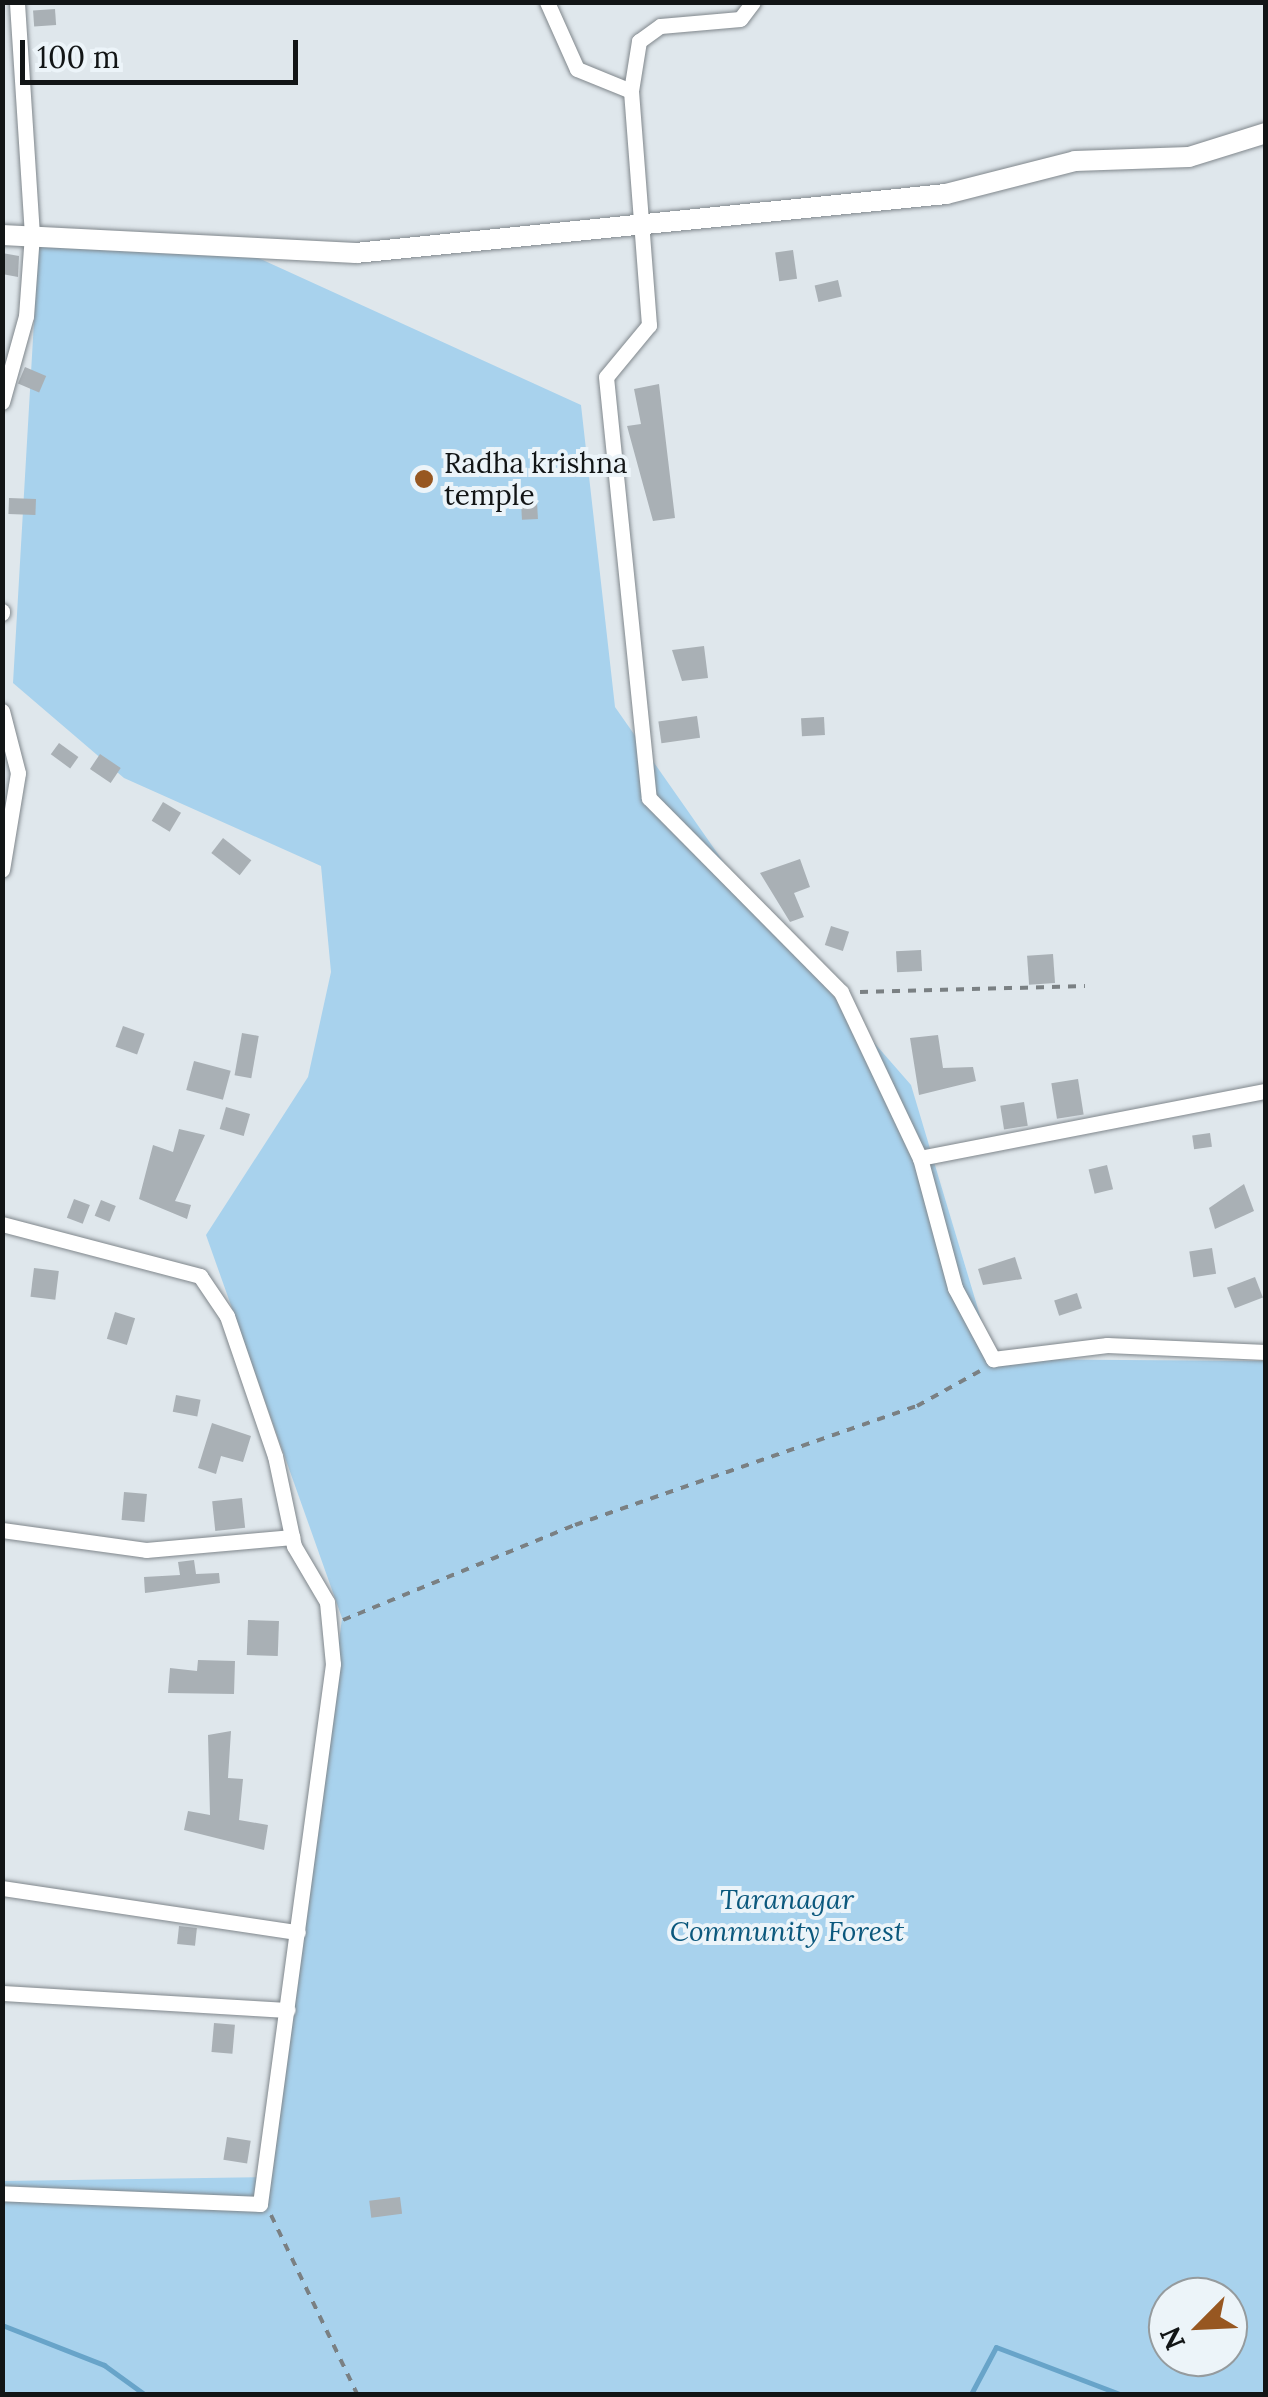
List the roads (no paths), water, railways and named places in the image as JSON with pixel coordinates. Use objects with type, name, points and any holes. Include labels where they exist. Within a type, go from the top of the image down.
[{"type":"street","points":[[2,402],[26,316],[32,235],[17,2]]},
{"type":"street","points":[[547,2],[578,69],[631,91]]},
{"type":"street","points":[[753,2],[740,20],[660,26],[639,41],[631,91],[650,325],[606,377],[649,798],[841,992],[920,1158],[955,1288],[993,1359],[1107,1345],[1266,1352]]},
{"type":"street","points":[[2,235],[282,255],[946,194],[1075,162],[1190,157],[1266,134]]},
{"type":"street","points":[[2,712],[18,772],[2,870]]},
{"type":"street","points":[[920,1158],[1115,1127],[1266,1091]]},
{"type":"street","points":[[2,1224],[200,1276],[227,1316],[292,1537],[327,1602],[333,1664],[260,2204],[2,2193]]},
{"type":"street","points":[[2,1530],[146,1550],[292,1537]]},
{"type":"street","points":[[2,1888],[298,1932]]},
{"type":"street","points":[[2,1993],[287,2010]]},
{"type":"waterway","points":[[2,2325],[104,2365],[144,2394]]},
{"type":"waterway","points":[[971,2394],[996,2347],[1120,2394]]},
{"type":"place","name":"Radha krishna temple","points":[[424,479]]},
{"type":"park label","name":"Taranagar Community Forest","points":[[787,1915]]}]
